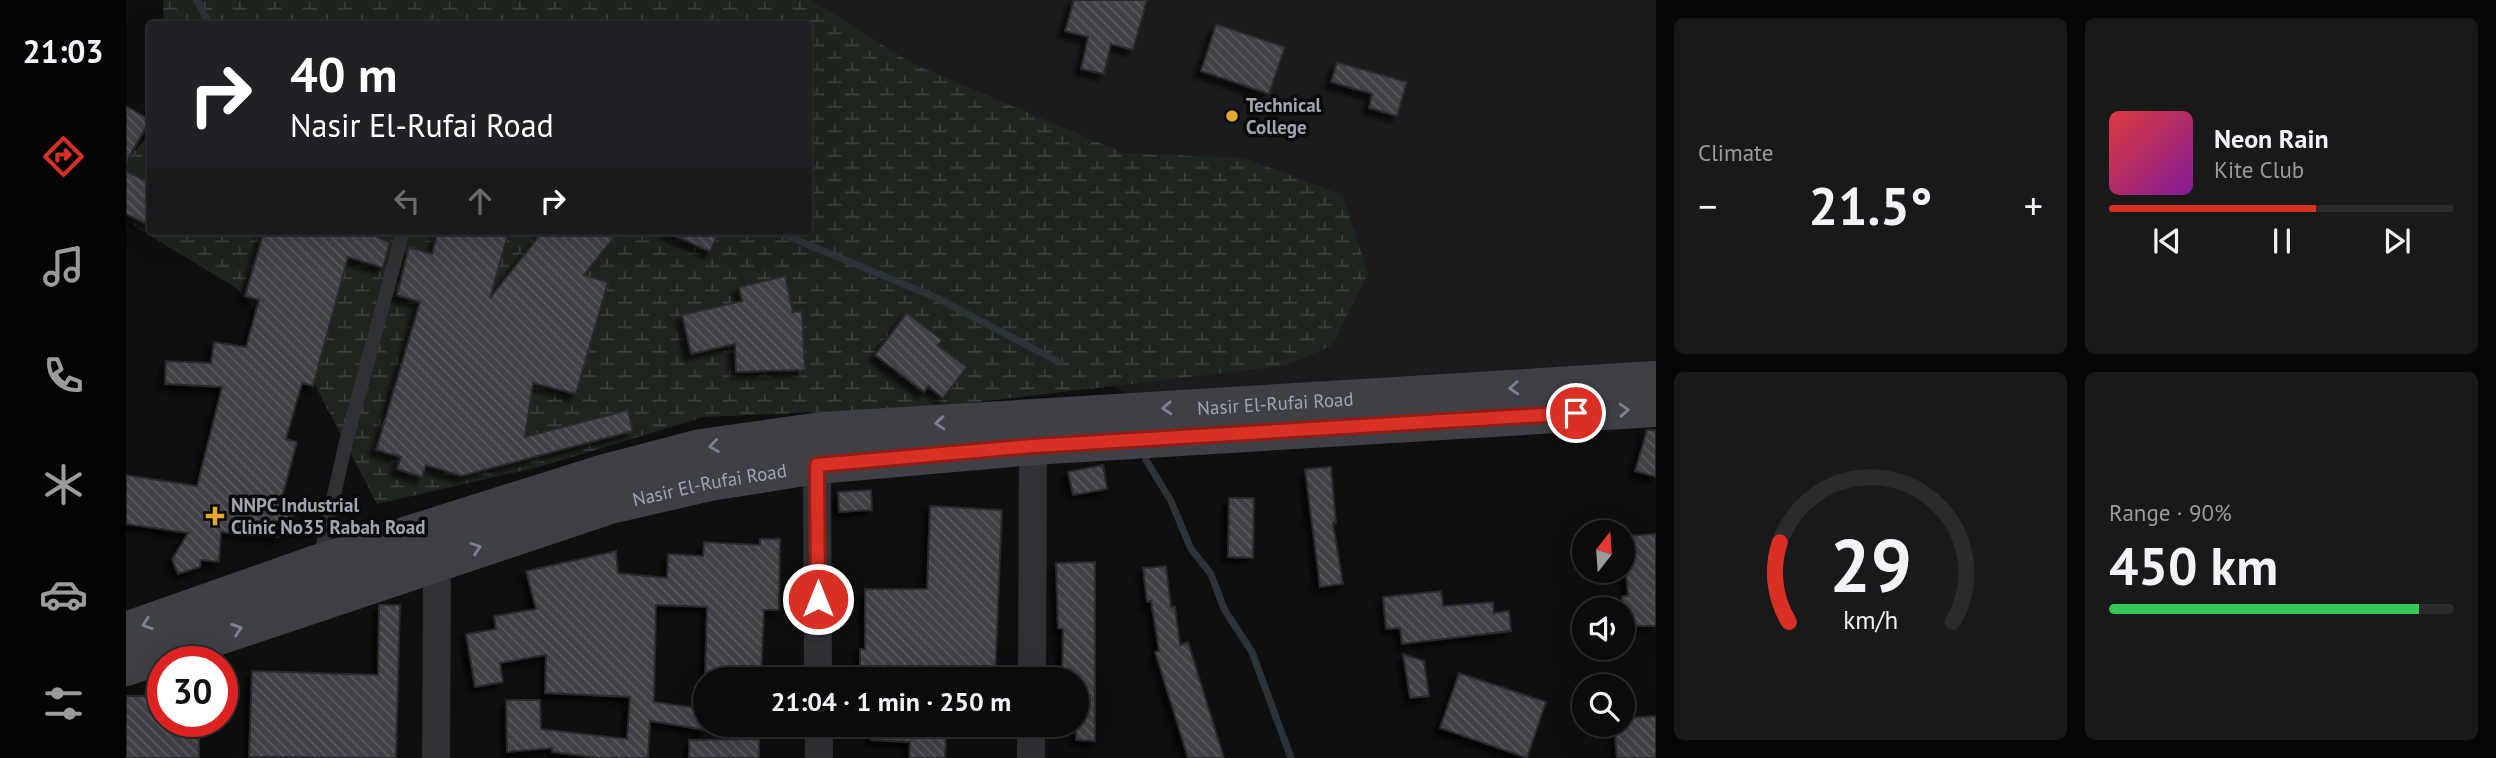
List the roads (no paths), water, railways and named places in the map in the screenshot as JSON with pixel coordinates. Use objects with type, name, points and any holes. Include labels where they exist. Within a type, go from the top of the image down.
[{"type":"main road","name":"Nasir El-Rufai Road","points":[[126,667],[610,505],[710,482],[817,465],[1033,446],[1310,414],[1656,380]]},
{"type":"main road","name":"Nasir El-Rufai Road","points":[[126,631],[319,563],[598,475],[701,448],[821,431],[1310,414],[1656,408]]},
{"type":"street","points":[[1031,667],[1033,446]]},
{"type":"street","points":[[817,465],[818,667]]},
{"type":"street","points":[[436,758],[437,561]]},
{"type":"street","points":[[818,737],[819,758]]},
{"type":"street","points":[[1031,737],[1031,758]]},
{"type":"lane","points":[[319,563],[346,442],[402,235]]},
{"type":"waterway","points":[[197,0],[208,21]]},
{"type":"waterway","points":[[785,235],[937,298],[1059,362]]},
{"type":"waterway","points":[[1146,460],[1171,501],[1191,549],[1211,574],[1224,609],[1252,652],[1291,758]]},
{"type":"place","name":"Technical College","points":[[1232,116]]},
{"type":"place","name":"NNPC Industrial Clinic No35 Rabah Road","points":[[215,516]]}]
